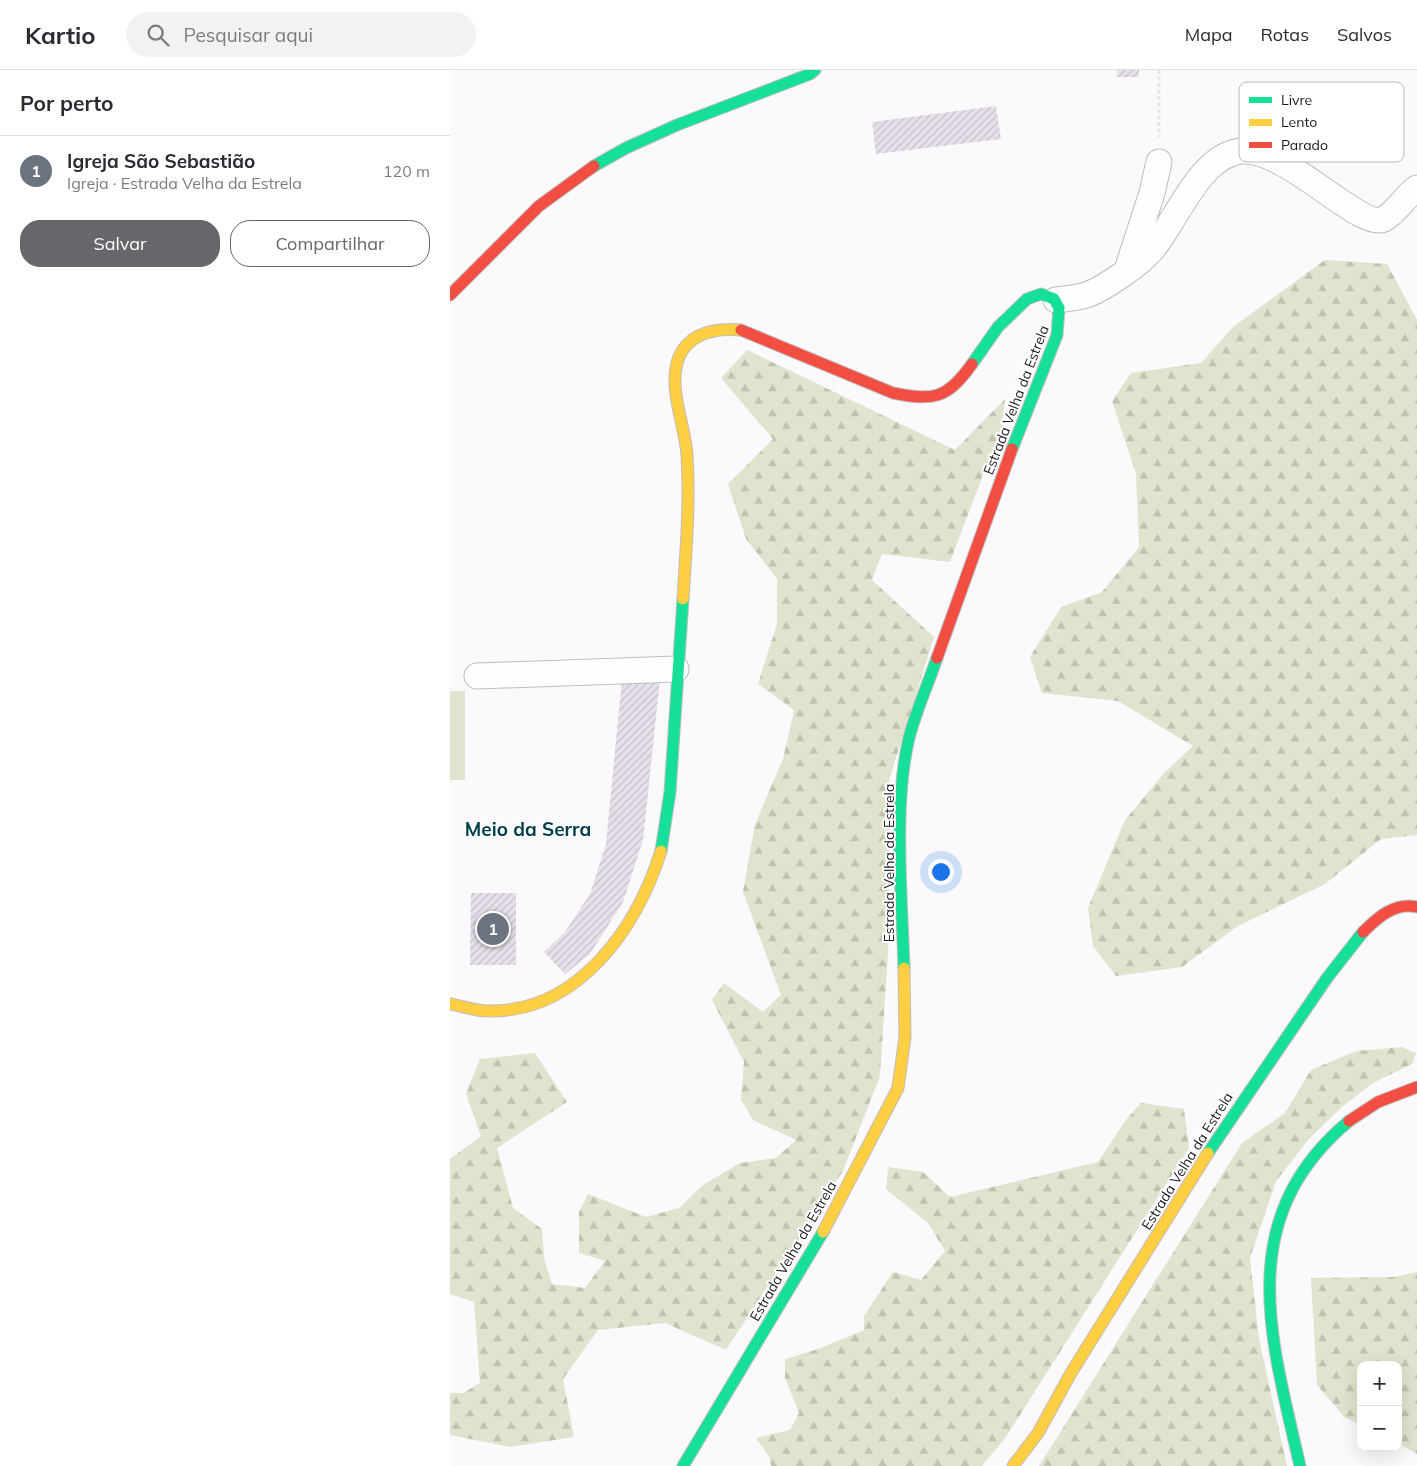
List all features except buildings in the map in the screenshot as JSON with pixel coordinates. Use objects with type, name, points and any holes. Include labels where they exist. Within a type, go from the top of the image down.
[{"type":"main road","points":[[450,295],[500,243],[548,199],[599,163],[645,138],[810,74],[815,70]]},
{"type":"main road","points":[[450,1004],[466,1010],[513,1010],[538,1004],[561,994],[585,976],[621,935],[636,910],[661,854],[669,811],[676,669],[687,524],[687,452],[676,379],[678,361],[689,342],[710,331],[725,328],[745,330],[893,393],[910,397],[932,397],[951,390],[968,372],[1010,313],[1023,300],[1040,294],[1049,295],[1056,300]]},
{"type":"main road","name":"Estrada Velha da Estrela","points":[[683,1466],[834,1213],[898,1088],[906,1036],[901,829],[903,781],[909,738],[1028,408],[1055,341],[1062,316],[1061,307],[1056,300]]},
{"type":"main road","name":"Estrada Velha da Estrela","points":[[1013,1466],[1027,1450],[1046,1421],[1071,1373],[1268,1060],[1345,954],[1368,928],[1391,909],[1402,906],[1417,906]]},
{"type":"main road","points":[[1300,1466],[1274,1352],[1269,1319],[1269,1284],[1277,1221],[1300,1174],[1333,1134],[1374,1103],[1417,1087]]},
{"type":"street","points":[[1056,300],[1086,295],[1100,289],[1146,256],[1200,179],[1222,157],[1239,152]]},
{"type":"street","points":[[1127,270],[1152,192],[1159,162]]},
{"type":"street","points":[[1280,162],[1361,214],[1377,220],[1384,218],[1417,188]]},
{"type":"street","points":[[477,676],[676,669]]},
{"type":"path","points":[[1159,70],[1159,162]]},
{"type":"green space","points":[[1325,260],[1387,264],[1417,320],[1417,835],[1381,839],[1325,884],[1238,926],[1182,967],[1116,976],[1093,946],[1088,908],[1125,820],[1166,771],[1193,746],[1118,701],[1042,693],[1030,657],[1061,607],[1102,592],[1139,547],[1136,474],[1112,401],[1131,373],[1201,363],[1233,327]]},
{"type":"green space","points":[[747,350],[955,450],[1005,399],[1002,425],[950,562],[882,554],[872,580],[934,637],[889,780],[889,937],[880,1076],[843,1171],[726,1350],[665,1323],[598,1330],[563,1379],[574,1437],[510,1447],[450,1435],[450,1393],[463,1393],[480,1383],[474,1302],[450,1294],[450,1159],[481,1136],[466,1094],[480,1059],[535,1053],[567,1102],[497,1148],[513,1208],[542,1229],[544,1258],[552,1284],[585,1288],[605,1261],[579,1253],[579,1212],[588,1194],[646,1217],[679,1208],[703,1185],[740,1163],[776,1158],[796,1140],[753,1120],[741,1100],[744,1062],[712,1000],[724,983],[763,1012],[781,995],[743,892],[755,824],[783,759],[794,710],[758,684],[777,624],[777,579],[746,539],[728,484],[773,439],[721,378]]},
{"type":"green space","points":[[450,691],[465,691],[465,780],[450,780]]},
{"type":"green space","points":[[1402,1047],[1416,1053],[1412,1064],[1373,1083],[1343,1106],[1309,1139],[1276,1181],[1250,1258],[1259,1339],[1287,1466],[1039,1466],[1242,1143],[1285,1113],[1311,1070],[1356,1051]]},
{"type":"green space","points":[[1141,1103],[1184,1109],[1189,1148],[1006,1437],[982,1466],[771,1466],[770,1458],[756,1438],[790,1430],[799,1413],[785,1378],[785,1359],[818,1349],[864,1330],[864,1316],[893,1272],[921,1280],[945,1251],[928,1223],[886,1189],[888,1167],[923,1172],[950,1197],[1098,1162],[1125,1121]]},
{"type":"green space","points":[[1417,1272],[1417,1454],[1402,1445],[1402,1361],[1357,1361],[1357,1423],[1344,1417],[1317,1385],[1311,1278],[1394,1277]]},
{"type":"traffic: fast","points":[[594,166],[626,148],[677,125],[810,74],[815,70]]},
{"type":"traffic: fast","points":[[972,364],[998,327],[1027,299],[1041,294],[1054,299],[1059,308],[1057,335],[1012,449]]},
{"type":"traffic: fast","points":[[661,851],[670,792],[683,599]]},
{"type":"traffic: fast","points":[[904,968],[900,851],[901,792],[909,738],[937,658]]},
{"type":"traffic: fast","points":[[1208,1153],[1327,978],[1363,932]]},
{"type":"traffic: fast","points":[[1300,1466],[1279,1372],[1272,1326],[1270,1282],[1274,1239],[1288,1198],[1312,1159],[1349,1121]]},
{"type":"traffic: fast","points":[[683,1466],[823,1232]]},
{"type":"traffic: slow","points":[[683,599],[688,473],[686,443],[676,393],[676,369],[679,357],[684,349],[697,337],[714,331],[741,330]]},
{"type":"traffic: slow","points":[[450,1004],[483,1011],[520,1008],[550,998],[576,982],[599,961],[619,936],[636,909],[661,851]]},
{"type":"traffic: slow","points":[[823,1232],[898,1088],[905,1037],[904,968]]},
{"type":"traffic: slow","points":[[1013,1466],[1038,1433],[1071,1373],[1208,1153]]},
{"type":"traffic: jam","points":[[450,295],[539,206],[594,166]]},
{"type":"traffic: jam","points":[[741,330],[893,393],[919,397],[929,397],[947,391],[963,376],[972,364]]},
{"type":"traffic: jam","points":[[937,658],[1012,449]]},
{"type":"traffic: jam","points":[[1363,932],[1387,912],[1401,907],[1417,907]]},
{"type":"traffic: jam","points":[[1349,1121],[1378,1102],[1417,1087]]},
{"type":"place","name":"Igreja São Sebastião","points":[[493,929]]},
{"type":"district","name":"Meio da Serra","points":[[528,829]]}]
